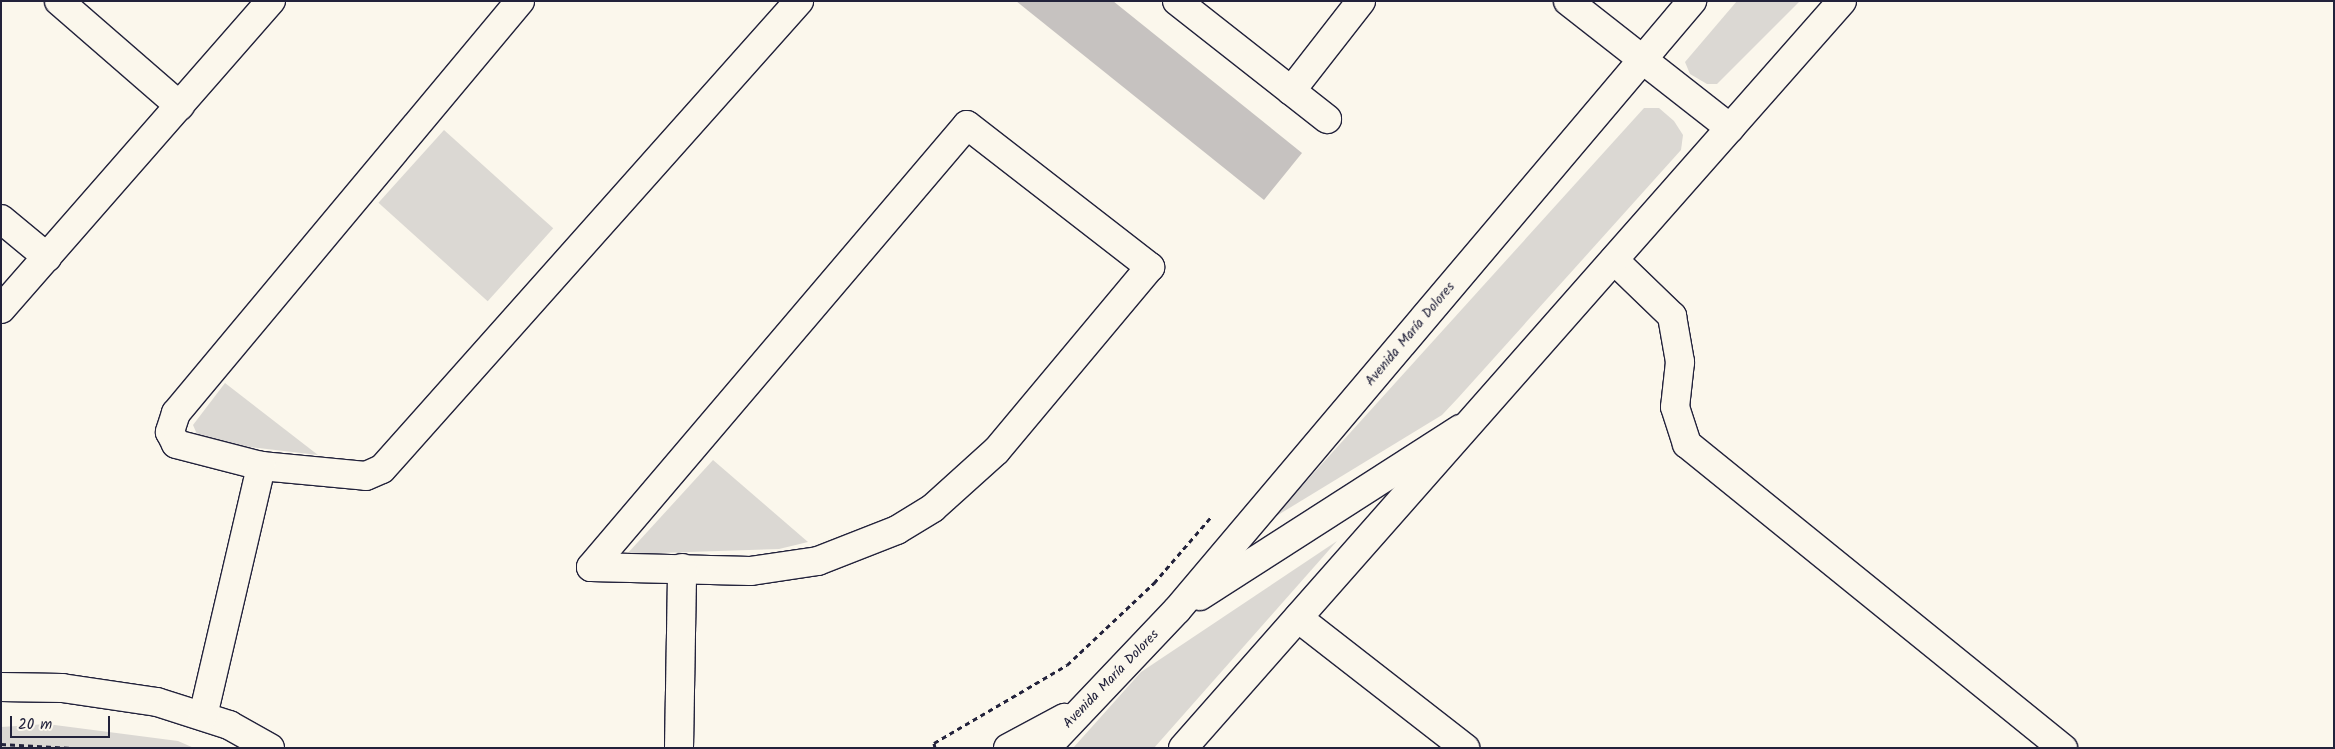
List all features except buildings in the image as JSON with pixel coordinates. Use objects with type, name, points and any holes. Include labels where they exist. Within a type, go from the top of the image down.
[{"type":"street","points":[[59,1],[180,106]]},
{"type":"street","points":[[1,309],[271,1]]},
{"type":"street","points":[[520,1],[176,413],[170,432],[181,448],[261,466],[366,476],[382,469],[799,1]]},
{"type":"street","points":[[1177,1],[1327,119]]},
{"type":"street","points":[[1291,91],[1361,1]]},
{"type":"street","points":[[1568,1],[1643,57],[1730,128]]},
{"type":"street","name":"Avenida María Dolores","points":[[1046,748],[1077,712],[1177,610],[1692,1]]},
{"type":"street","name":"Avenida María Dolores","points":[[1183,748],[1842,1]]},
{"type":"street","points":[[967,125],[1150,267],[996,451],[933,508],[897,530],[818,561],[750,571],[682,568],[591,566],[967,125]]},
{"type":"street","points":[[1,219],[47,257]]},
{"type":"street","points":[[1614,260],[1672,316],[1680,362],[1678,429],[1692,449],[2063,748]]},
{"type":"street","name":"Avenida María Dolores","points":[[1177,610],[1470,422]]},
{"type":"street","points":[[203,716],[261,466]]},
{"type":"street","points":[[679,748],[682,568]]},
{"type":"street","points":[[1298,618],[1465,748]]},
{"type":"street","points":[[1,687],[110,693],[203,716],[255,736],[270,748]]},
{"type":"street","points":[[1008,748],[1077,712]]},
{"type":"path","points":[[934,748],[934,743],[1067,665],[1154,582],[1218,509]]},
{"type":"path","points":[[1,744],[72,748]]},
{"type":"shaded area","points":[[1737,1],[1800,1],[1717,84],[1707,84],[1690,74],[1685,62]]},
{"type":"shaded area","points":[[1644,108],[1659,108],[1674,121],[1683,135],[1681,150],[1458,398],[1442,415],[1273,518]]},
{"type":"shaded area","points":[[444,130],[553,228],[488,301],[378,203]]},
{"type":"shaded area","points":[[225,383],[318,455],[200,441],[193,425]]},
{"type":"shaded area","points":[[713,460],[808,542],[779,549],[627,554]]},
{"type":"shaded area","points":[[1337,541],[1154,748],[1073,748],[1141,672]]},
{"type":"shaded area","points":[[47,724],[178,741],[194,748],[1,748],[1,727]]}]
